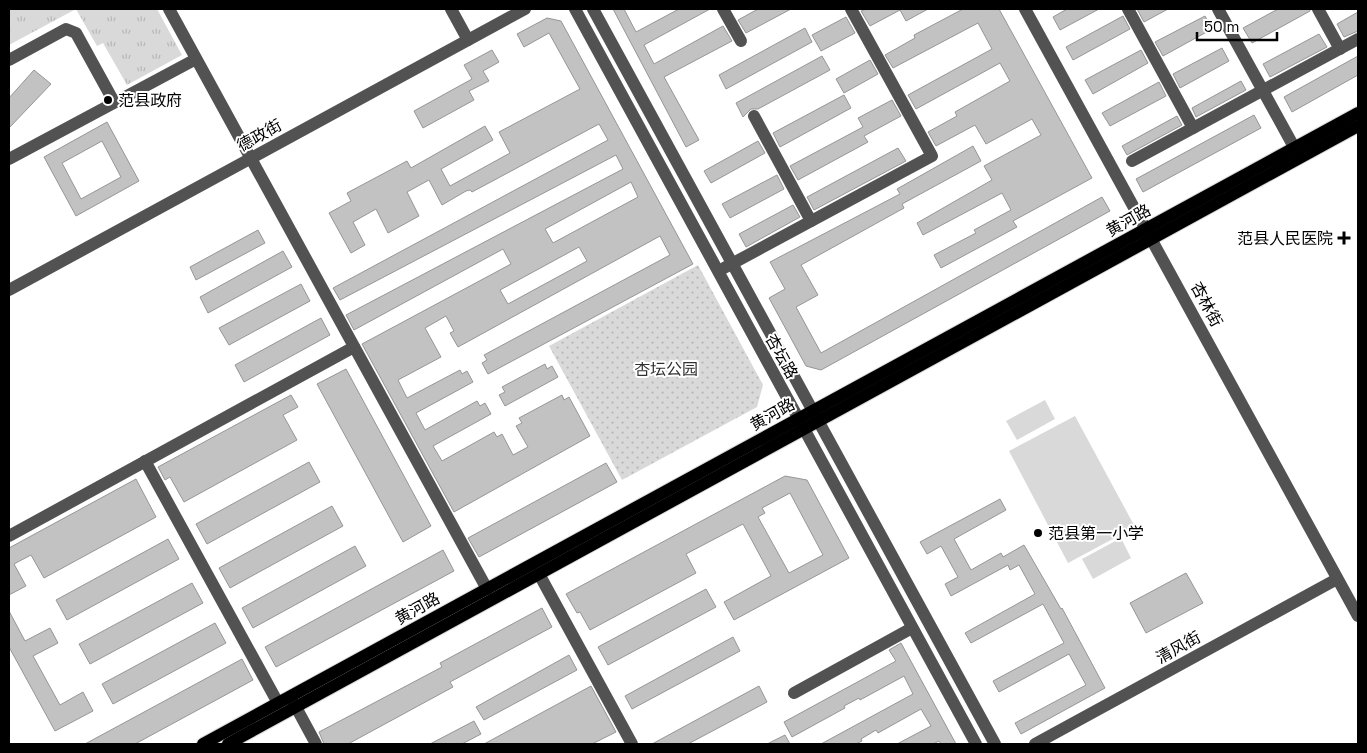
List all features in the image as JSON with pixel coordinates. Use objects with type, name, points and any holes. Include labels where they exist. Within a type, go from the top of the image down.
[{"type":"main road","name":"黄河路","points":[[1150,233],[1294,147],[1358,112]]},
{"type":"main road","name":"黄河路","points":[[228,744],[293,702],[487,589],[815,416],[1150,233],[1358,126]]},
{"type":"main road","name":"黄河路","points":[[203,744],[278,703],[293,702],[539,574],[800,424]]},
{"type":"street","points":[[169,9],[487,589]]},
{"type":"street","points":[[451,9],[468,40]]},
{"type":"street","name":"德政街","points":[[9,290],[524,9]]},
{"type":"street","name":"杏坛路","points":[[575,9],[976,744]]},
{"type":"street","name":"杏坛路","points":[[593,9],[994,744]]},
{"type":"street","points":[[723,9],[741,41]]},
{"type":"street","points":[[718,271],[932,156],[852,9]]},
{"type":"street","name":"杏林街","points":[[1025,9],[1150,233],[1358,616]]},
{"type":"street","points":[[1128,9],[1193,128]]},
{"type":"street","points":[[1218,9],[1294,147]]},
{"type":"street","points":[[1318,9],[1340,49]]},
{"type":"street","points":[[9,60],[66,29],[71,29],[76,33],[114,102]]},
{"type":"street","points":[[1132,161],[1358,39]]},
{"type":"street","points":[[9,159],[196,59]]},
{"type":"street","points":[[754,116],[811,221]]},
{"type":"street","points":[[9,536],[354,347]]},
{"type":"street","points":[[145,461],[278,703]]},
{"type":"street","points":[[539,574],[632,744]]},
{"type":"street","name":"清风街","points":[[1035,744],[1337,579]]},
{"type":"street","points":[[794,693],[912,628]]},
{"type":"street","points":[[293,702],[316,744]]},
{"type":"green space","points":[[9,9],[76,9],[9,45]]},
{"type":"green space","points":[[76,9],[157,9],[182,55],[127,85],[103,43],[97,46]]},
{"type":"green space","name":"杏坛公园","points":[[698,265],[763,385],[757,407],[622,480],[549,346]]},
{"type":"green space","points":[[1045,400],[1055,419],[1017,440],[1006,421]]},
{"type":"green space","points":[[1075,416],[1135,527],[1068,563],[1009,451]]},
{"type":"green space","points":[[1121,538],[1131,558],[1093,579],[1082,559]]},
{"type":"building","points":[[613,9],[624,9],[636,32],[679,9],[710,9],[644,45],[654,64],[723,26],[732,41],[664,77],[699,140],[686,147]]},
{"type":"building","points":[[758,9],[791,9],[746,33],[738,20]]},
{"type":"building","points":[[866,9],[928,9],[906,21],[900,10],[870,26],[861,11]]},
{"type":"building","points":[[963,9],[999,9],[1092,178],[1013,221],[1017,227],[941,268],[934,255],[976,233],[974,230],[1011,210],[1002,193],[923,235],[917,223],[992,180],[984,166],[1041,135],[1032,119],[986,144],[975,125],[936,146],[928,132],[957,116],[955,112],[1010,81],[1000,63],[916,109],[908,95],[992,49],[978,23],[893,68],[885,55],[915,38],[914,35]]},
{"type":"building","points":[[1067,9],[1099,9],[1060,30],[1053,17]]},
{"type":"building","points":[[1137,9],[1168,9],[1144,22]]},
{"type":"building","points":[[1278,9],[1310,9],[1310,11],[1252,43],[1243,28]]},
{"type":"building","points":[[1358,12],[1358,31],[1344,37],[1337,24]]},
{"type":"building","points":[[1123,16],[1130,29],[1073,60],[1066,47]]},
{"type":"building","points":[[1205,16],[1212,29],[1163,56],[1155,42]]},
{"type":"building","points":[[846,17],[855,33],[821,51],[812,35]]},
{"type":"building","points":[[547,18],[561,21],[693,264],[488,374],[482,363],[487,360],[484,355],[670,255],[660,236],[458,347],[450,333],[454,331],[446,316],[425,328],[441,357],[398,380],[407,398],[460,370],[462,374],[467,371],[473,382],[416,413],[425,430],[477,401],[480,406],[485,403],[491,414],[433,446],[442,461],[494,432],[497,437],[502,434],[513,455],[528,447],[516,426],[522,423],[519,418],[562,395],[564,400],[569,397],[590,436],[454,512],[362,344],[511,264],[503,249],[354,330],[346,315],[623,169],[616,155],[340,300],[333,288],[608,140],[599,124],[472,192],[470,190],[466,191],[442,205],[429,180],[407,192],[419,216],[388,233],[376,209],[353,222],[365,245],[351,253],[329,213],[351,201],[347,193],[407,161],[411,168],[485,126],[493,140],[441,169],[450,186],[510,153],[499,132],[580,89],[549,33],[524,47],[517,34]],"holes":[[[631,182],[638,197],[553,243],[545,229]],[[579,247],[587,261],[508,304],[500,290]]]},
{"type":"building","points":[[805,28],[812,42],[726,89],[719,75]]},
{"type":"building","points":[[1319,34],[1327,47],[1270,77],[1263,64]]},
{"type":"building","points":[[1222,48],[1229,61],[1180,88],[1173,74]]},
{"type":"building","points":[[492,50],[499,62],[483,71],[489,81],[469,91],[474,100],[423,128],[414,111],[472,79],[464,65]]},
{"type":"building","points":[[1141,50],[1148,63],[1093,94],[1085,80]]},
{"type":"building","points":[[822,56],[830,70],[758,109],[751,109],[743,117],[736,103]]},
{"type":"building","points":[[1358,56],[1358,75],[1292,112],[1284,97]]},
{"type":"building","points":[[870,60],[878,74],[844,93],[836,79]]},
{"type":"building","points":[[34,70],[51,84],[9,128],[9,98]]},
{"type":"building","points":[[1241,81],[1246,90],[1196,117],[1192,108]]},
{"type":"building","points":[[1159,82],[1166,96],[1110,126],[1102,113]]},
{"type":"building","points":[[844,95],[851,108],[780,147],[773,133]]},
{"type":"building","points":[[892,100],[901,116],[864,136],[868,142],[798,180],[790,166],[863,127],[858,118]]},
{"type":"building","points":[[1254,115],[1261,128],[1143,192],[1136,179]]},
{"type":"building","points":[[1177,116],[1182,125],[1127,155],[1122,146]]},
{"type":"building","points":[[107,122],[139,181],[76,216],[44,157]],"holes":[[[102,141],[121,177],[81,199],[62,163]]]},
{"type":"building","points":[[758,141],[765,153],[711,183],[704,171]]},
{"type":"building","points":[[973,146],[981,161],[902,204],[904,208],[801,265],[818,295],[796,307],[821,353],[1102,197],[1110,211],[821,370],[806,366],[769,298],[785,289],[770,262],[900,194],[897,189]]},
{"type":"building","points":[[898,148],[906,161],[814,210],[807,197]]},
{"type":"building","points":[[777,175],[784,189],[730,218],[722,204]]},
{"type":"building","points":[[793,205],[800,217],[746,247],[739,234]]},
{"type":"building","points":[[258,230],[265,243],[196,280],[190,267]]},
{"type":"building","points":[[283,251],[292,267],[208,313],[200,297]]},
{"type":"building","points":[[301,284],[310,301],[229,345],[219,328]]},
{"type":"building","points":[[321,318],[330,335],[244,382],[235,365]]},
{"type":"building","points":[[545,364],[547,369],[552,366],[558,377],[505,406],[499,395],[505,392],[502,387]]},
{"type":"building","points":[[346,369],[431,526],[403,542],[317,384]]},
{"type":"building","points":[[291,395],[298,407],[283,415],[297,440],[184,502],[170,477],[165,480],[158,467]]},
{"type":"building","points":[[309,462],[320,482],[207,544],[196,524]]},
{"type":"building","points":[[606,463],[617,482],[479,557],[468,538]]},
{"type":"building","points":[[785,476],[807,480],[849,558],[734,620],[724,602],[771,576],[743,524],[686,554],[696,573],[590,630],[580,612],[577,613],[566,594]],"holes":[[[790,493],[823,555],[789,573],[758,517],[765,513],[762,508]]]},
{"type":"building","points":[[136,479],[156,517],[44,578],[31,555],[14,564],[26,586],[9,595],[9,548]]},
{"type":"building","points":[[1000,499],[1006,510],[954,539],[971,570],[1001,553],[1003,557],[1024,545],[1062,608],[1105,688],[1021,734],[1015,723],[1086,685],[1069,654],[999,692],[993,681],[1064,643],[1043,604],[971,643],[965,633],[1035,594],[1019,565],[1010,570],[1008,565],[951,596],[945,584],[958,577],[941,546],[927,554],[920,542]]},
{"type":"building","points":[[332,506],[343,526],[230,588],[219,568]]},
{"type":"building","points":[[168,539],[179,559],[67,620],[56,600]]},
{"type":"building","points":[[355,546],[366,566],[253,628],[242,608]]},
{"type":"building","points":[[443,550],[454,571],[276,667],[265,647]]},
{"type":"building","points":[[1186,573],[1203,603],[1146,633],[1130,603]]},
{"type":"building","points":[[192,583],[203,603],[90,664],[79,644]]},
{"type":"building","points":[[706,589],[716,607],[608,665],[598,647]]},
{"type":"building","points":[[542,608],[552,627],[450,682],[453,687],[348,744],[324,744],[319,732],[442,667],[440,663]]},
{"type":"building","points":[[9,611],[25,641],[50,628],[58,643],[33,656],[60,705],[83,692],[93,711],[55,731],[9,647]]},
{"type":"building","points":[[215,623],[226,643],[113,704],[102,684]]},
{"type":"building","points":[[733,637],[740,651],[632,709],[625,696]]},
{"type":"building","points":[[901,643],[956,744],[941,744],[939,741],[933,744],[897,744],[931,726],[921,709],[878,733],[876,730],[856,744],[821,744],[913,694],[904,676],[860,700],[859,698],[844,706],[845,708],[792,737],[784,722],[896,661],[889,650]]},
{"type":"building","points":[[569,655],[577,670],[484,720],[476,707]]},
{"type":"building","points":[[242,659],[253,680],[135,744],[85,744]]},
{"type":"building","points":[[591,686],[616,732],[592,744],[484,744]]},
{"type":"building","points":[[759,686],[767,702],[688,744],[652,744]]},
{"type":"building","points":[[474,721],[481,734],[462,744],[430,744]]},
{"type":"building","points":[[785,735],[790,744],[767,744]]},
{"type":"place","name":"范县政府","points":[[108,100]]},
{"type":"place","name":"范县人民医院","points":[[1344,238]]},
{"type":"place","name":"范县第一小学","points":[[1038,533]]}]
